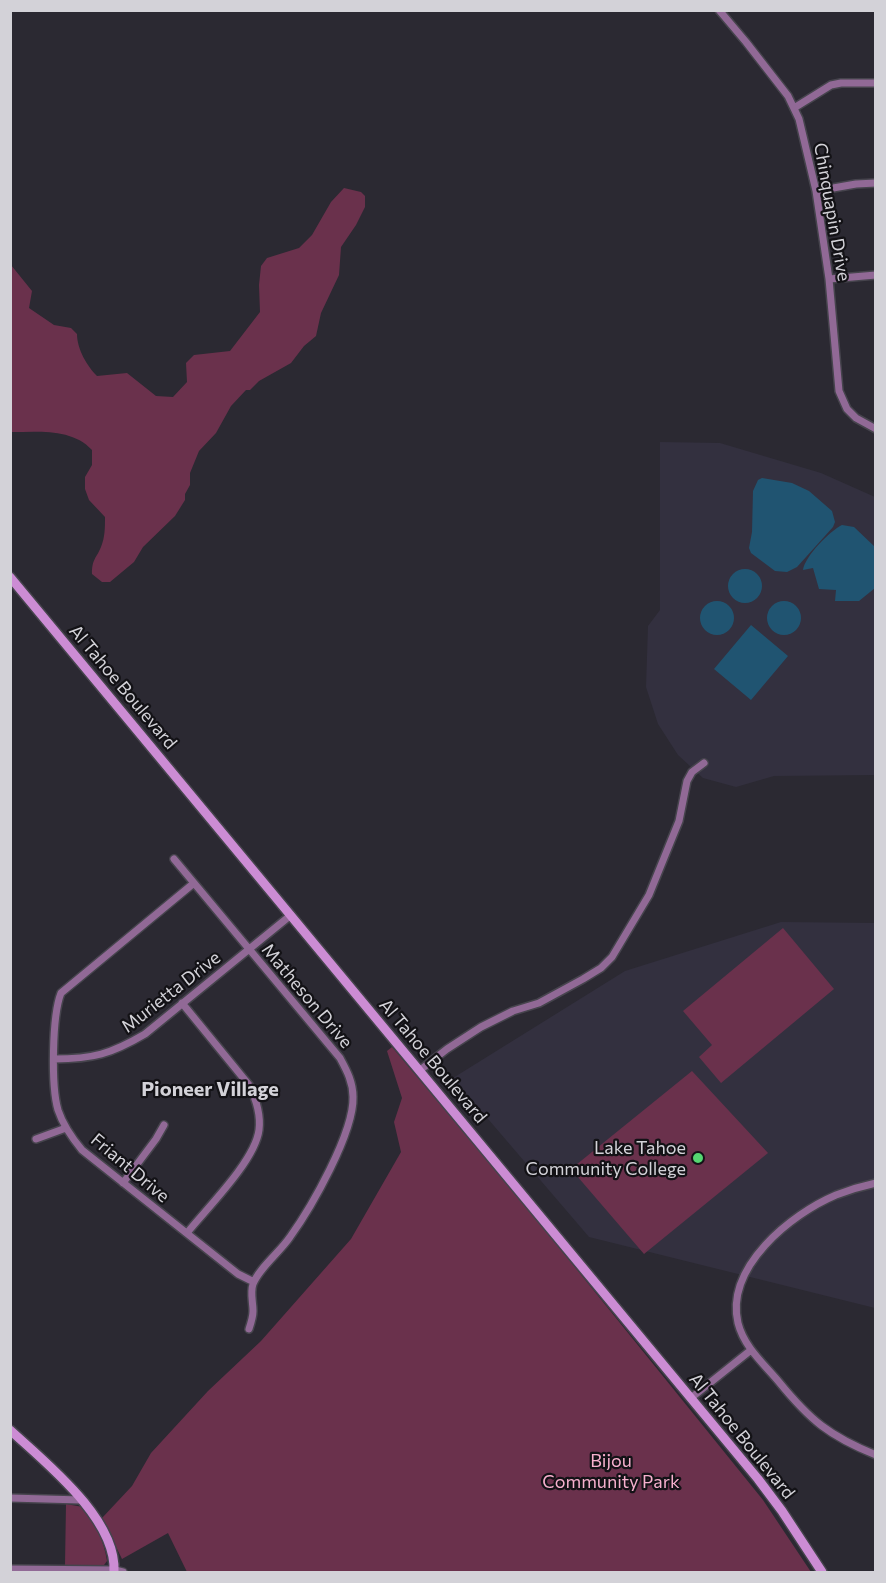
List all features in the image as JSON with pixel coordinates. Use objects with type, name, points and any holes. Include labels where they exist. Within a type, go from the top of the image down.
[{"type":"main road","name":"Al Tahoe Boulevard","points":[[10,577],[771,1495],[822,1572]]},
{"type":"main road","points":[[10,1430],[81,1500],[98,1522],[110,1545],[117,1572]]},
{"type":"street","name":"Chinquapin Drive","points":[[718,10],[788,96],[804,134],[816,191],[829,279],[838,391],[847,409],[856,418],[876,429]]},
{"type":"street","points":[[794,108],[831,85],[876,83]]},
{"type":"street","points":[[816,191],[856,183],[876,183]]},
{"type":"street","points":[[829,279],[876,275]]},
{"type":"street","points":[[419,1071],[481,1027],[513,1011],[539,1003],[584,979],[601,968],[612,957],[649,895],[679,820],[687,781],[692,772],[704,763]]},
{"type":"street","name":"Matheson Drive","points":[[174,859],[340,1058],[348,1072],[353,1098],[340,1145],[311,1204],[289,1238],[254,1282]]},
{"type":"street","name":"Friant Drive","points":[[194,883],[61,993],[56,1011],[54,1093],[66,1128],[82,1150],[238,1274],[254,1282]]},
{"type":"street","name":"Murietta Drive","points":[[54,1059],[89,1058],[108,1053],[145,1034],[291,915]]},
{"type":"street","points":[[182,1003],[249,1085],[256,1099],[259,1114],[259,1131],[255,1146],[245,1163],[187,1233]]},
{"type":"street","points":[[123,1183],[164,1125]]},
{"type":"street","points":[[36,1139],[66,1128]]},
{"type":"street","points":[[876,1183],[836,1195],[800,1215],[780,1232],[747,1268],[737,1295],[736,1308],[743,1337],[751,1350],[796,1403],[820,1427],[846,1443],[876,1455]]},
{"type":"street","points":[[249,1329],[253,1314],[251,1299],[254,1282]]},
{"type":"street","points":[[691,1398],[751,1350]]},
{"type":"street","points":[[10,1498],[81,1500]]},
{"type":"street","points":[[10,1569],[117,1572]]},
{"type":"shaded area","points":[[660,442],[720,443],[821,473],[875,497],[875,775],[774,776],[736,787],[703,778],[678,755],[658,724],[646,687],[648,626],[660,610]]},
{"type":"shaded area","name":"Lake Tahoe Community College","points":[[781,922],[875,923],[875,1308],[589,1237],[453,1078],[625,971]]},
{"type":"green space","points":[[344,188],[361,192],[365,196],[365,207],[341,247],[339,275],[321,313],[316,336],[304,346],[291,363],[259,381],[250,390],[246,390],[231,406],[216,433],[199,451],[190,473],[190,485],[185,494],[185,500],[175,516],[143,547],[134,562],[110,582],[102,582],[92,574],[92,569],[103,540],[105,517],[89,500],[85,489],[85,477],[92,465],[92,450],[75,438],[65,435],[11,432],[11,265],[32,291],[29,308],[54,325],[71,328],[77,334],[83,357],[97,376],[127,373],[156,396],[173,397],[187,382],[186,363],[194,355],[230,351],[260,312],[261,266],[267,258],[299,248],[312,235],[331,202]]},
{"type":"green space","points":[[783,928],[834,989],[721,1083],[699,1057],[712,1045],[683,1011]]},
{"type":"green space","name":"Bijou Community Park","points":[[392,1047],[519,1198],[763,1500],[811,1572],[187,1572],[168,1533],[122,1559],[102,1518],[132,1486],[151,1453],[208,1391],[261,1341],[351,1239],[401,1152],[394,1122],[402,1098],[387,1051]]},
{"type":"green space","points":[[692,1071],[768,1153],[644,1254],[571,1169]]},
{"type":"green space","points":[[66,1504],[83,1507],[91,1519],[104,1546],[107,1561],[104,1565],[65,1565]]},
{"type":"water","points":[[762,478],[792,483],[809,491],[832,511],[835,522],[797,567],[787,572],[775,571],[751,553],[749,548],[752,532],[753,491],[758,480]]},
{"type":"water","points":[[842,525],[854,527],[875,547],[875,588],[859,601],[835,601],[836,590],[819,589],[813,568],[803,570],[808,558],[819,544]]},
{"type":"water","points":[[745,569],[757,574],[762,586],[757,598],[745,603],[733,598],[728,586],[733,574]]},
{"type":"water","points":[[717,601],[729,606],[734,618],[729,630],[717,635],[705,630],[700,618],[705,606]]},
{"type":"water","points":[[784,601],[796,606],[801,618],[796,630],[784,635],[772,630],[767,618],[772,606]]},
{"type":"water","points":[[751,625],[788,656],[751,700],[714,669]]},
{"type":"place","name":"Lake Tahoe Community College","points":[[698,1158]]},
{"type":"district","name":"Pioneer Village","points":[[210,1089]]}]
